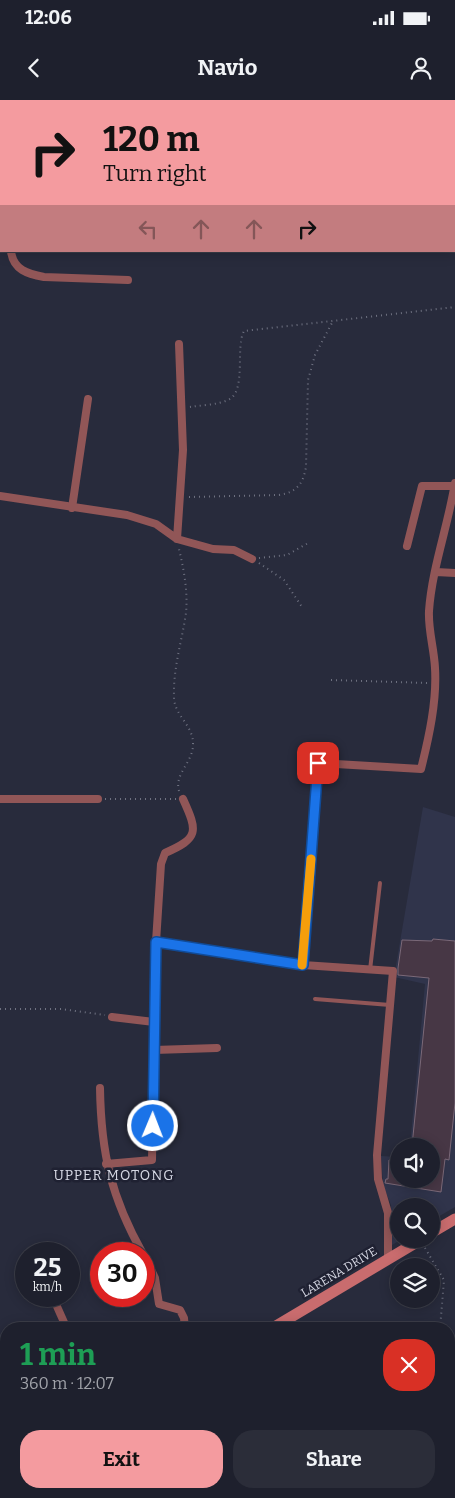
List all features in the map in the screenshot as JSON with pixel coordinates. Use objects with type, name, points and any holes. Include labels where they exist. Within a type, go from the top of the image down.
[{"type":"main road","points":[[440,1228],[455,1219]]},
{"type":"main road","name":"LARENA DRIVE","points":[[282,1322],[406,1248]]},
{"type":"street","points":[[11,252],[16,266],[32,275],[44,278],[128,280]]},
{"type":"street","points":[[177,539],[183,450],[179,344]]},
{"type":"street","points":[[72,508],[88,399]]},
{"type":"street","points":[[303,965],[318,763],[421,770],[427,747],[435,684],[435,658],[429,613],[455,485],[422,486],[407,546]]},
{"type":"street","points":[[0,496],[72,508],[111,512],[144,520],[156,524],[177,539],[206,548],[234,550],[252,559]]},
{"type":"street","points":[[436,572],[455,573]]},
{"type":"street","points":[[0,799],[98,799]]},
{"type":"street","points":[[106,1164],[152,1160],[156,942],[162,858],[165,853],[188,842],[193,833],[193,825],[183,799]]},
{"type":"street","points":[[156,942],[303,965],[392,971],[377,1162],[378,1179],[388,1213],[388,1259]]},
{"type":"street","points":[[112,1017],[154,1022]]},
{"type":"street","points":[[154,1050],[217,1048]]},
{"type":"street","points":[[100,1088],[101,1126],[106,1164],[122,1213],[137,1242]]},
{"type":"street","points":[[155,1278],[159,1304],[180,1310],[184,1322]]},
{"type":"street","points":[[57,1307],[64,1322]]},
{"type":"lane","points":[[370,970],[380,884]]},
{"type":"lane","points":[[315,999],[390,1005]]},
{"type":"path","points":[[182,408],[230,400],[235,394],[238,386],[239,346],[244,330],[455,307]]},
{"type":"path","points":[[180,497],[279,494],[290,493],[298,488],[304,480],[306,466],[308,380],[314,355],[333,321]]},
{"type":"path","points":[[98,799],[183,799],[178,781],[190,760],[194,746],[188,726],[180,717],[175,706],[174,696],[186,602],[177,539]]},
{"type":"path","points":[[252,559],[287,555],[310,542]]},
{"type":"path","points":[[252,559],[284,580],[302,607]]},
{"type":"path","points":[[332,680],[435,684]]},
{"type":"path","points":[[0,1009],[61,1009],[112,1017]]},
{"type":"path","points":[[426,1248],[444,1280],[441,1322]]},
{"type":"path","points":[[146,1498],[151,1498]]},
{"type":"shaded area","points":[[423,807],[455,817],[455,1207],[440,1216],[440,1198],[390,1198],[390,1202],[383,1185],[381,1156],[390,1156],[390,1188],[440,1188],[440,1138],[411,1138],[425,984],[394,977]]},
{"type":"building","points":[[433,939],[455,941],[455,1103],[449,1160],[445,1159],[441,1192],[416,1188],[440,1188],[440,1138],[413,1138],[429,978],[398,975],[402,940],[432,941]]},
{"type":"building","points":[[389,1160],[390,1184],[385,1183],[386,1179],[388,1179]]},
{"type":"slow traffic","points":[[302,965],[311,859]]},
{"type":"district","name":"UPPER MOTONG","points":[[114,1175]]},
{"type":"route","points":[[153,1126],[156,942],[303,965],[318,763]]}]
